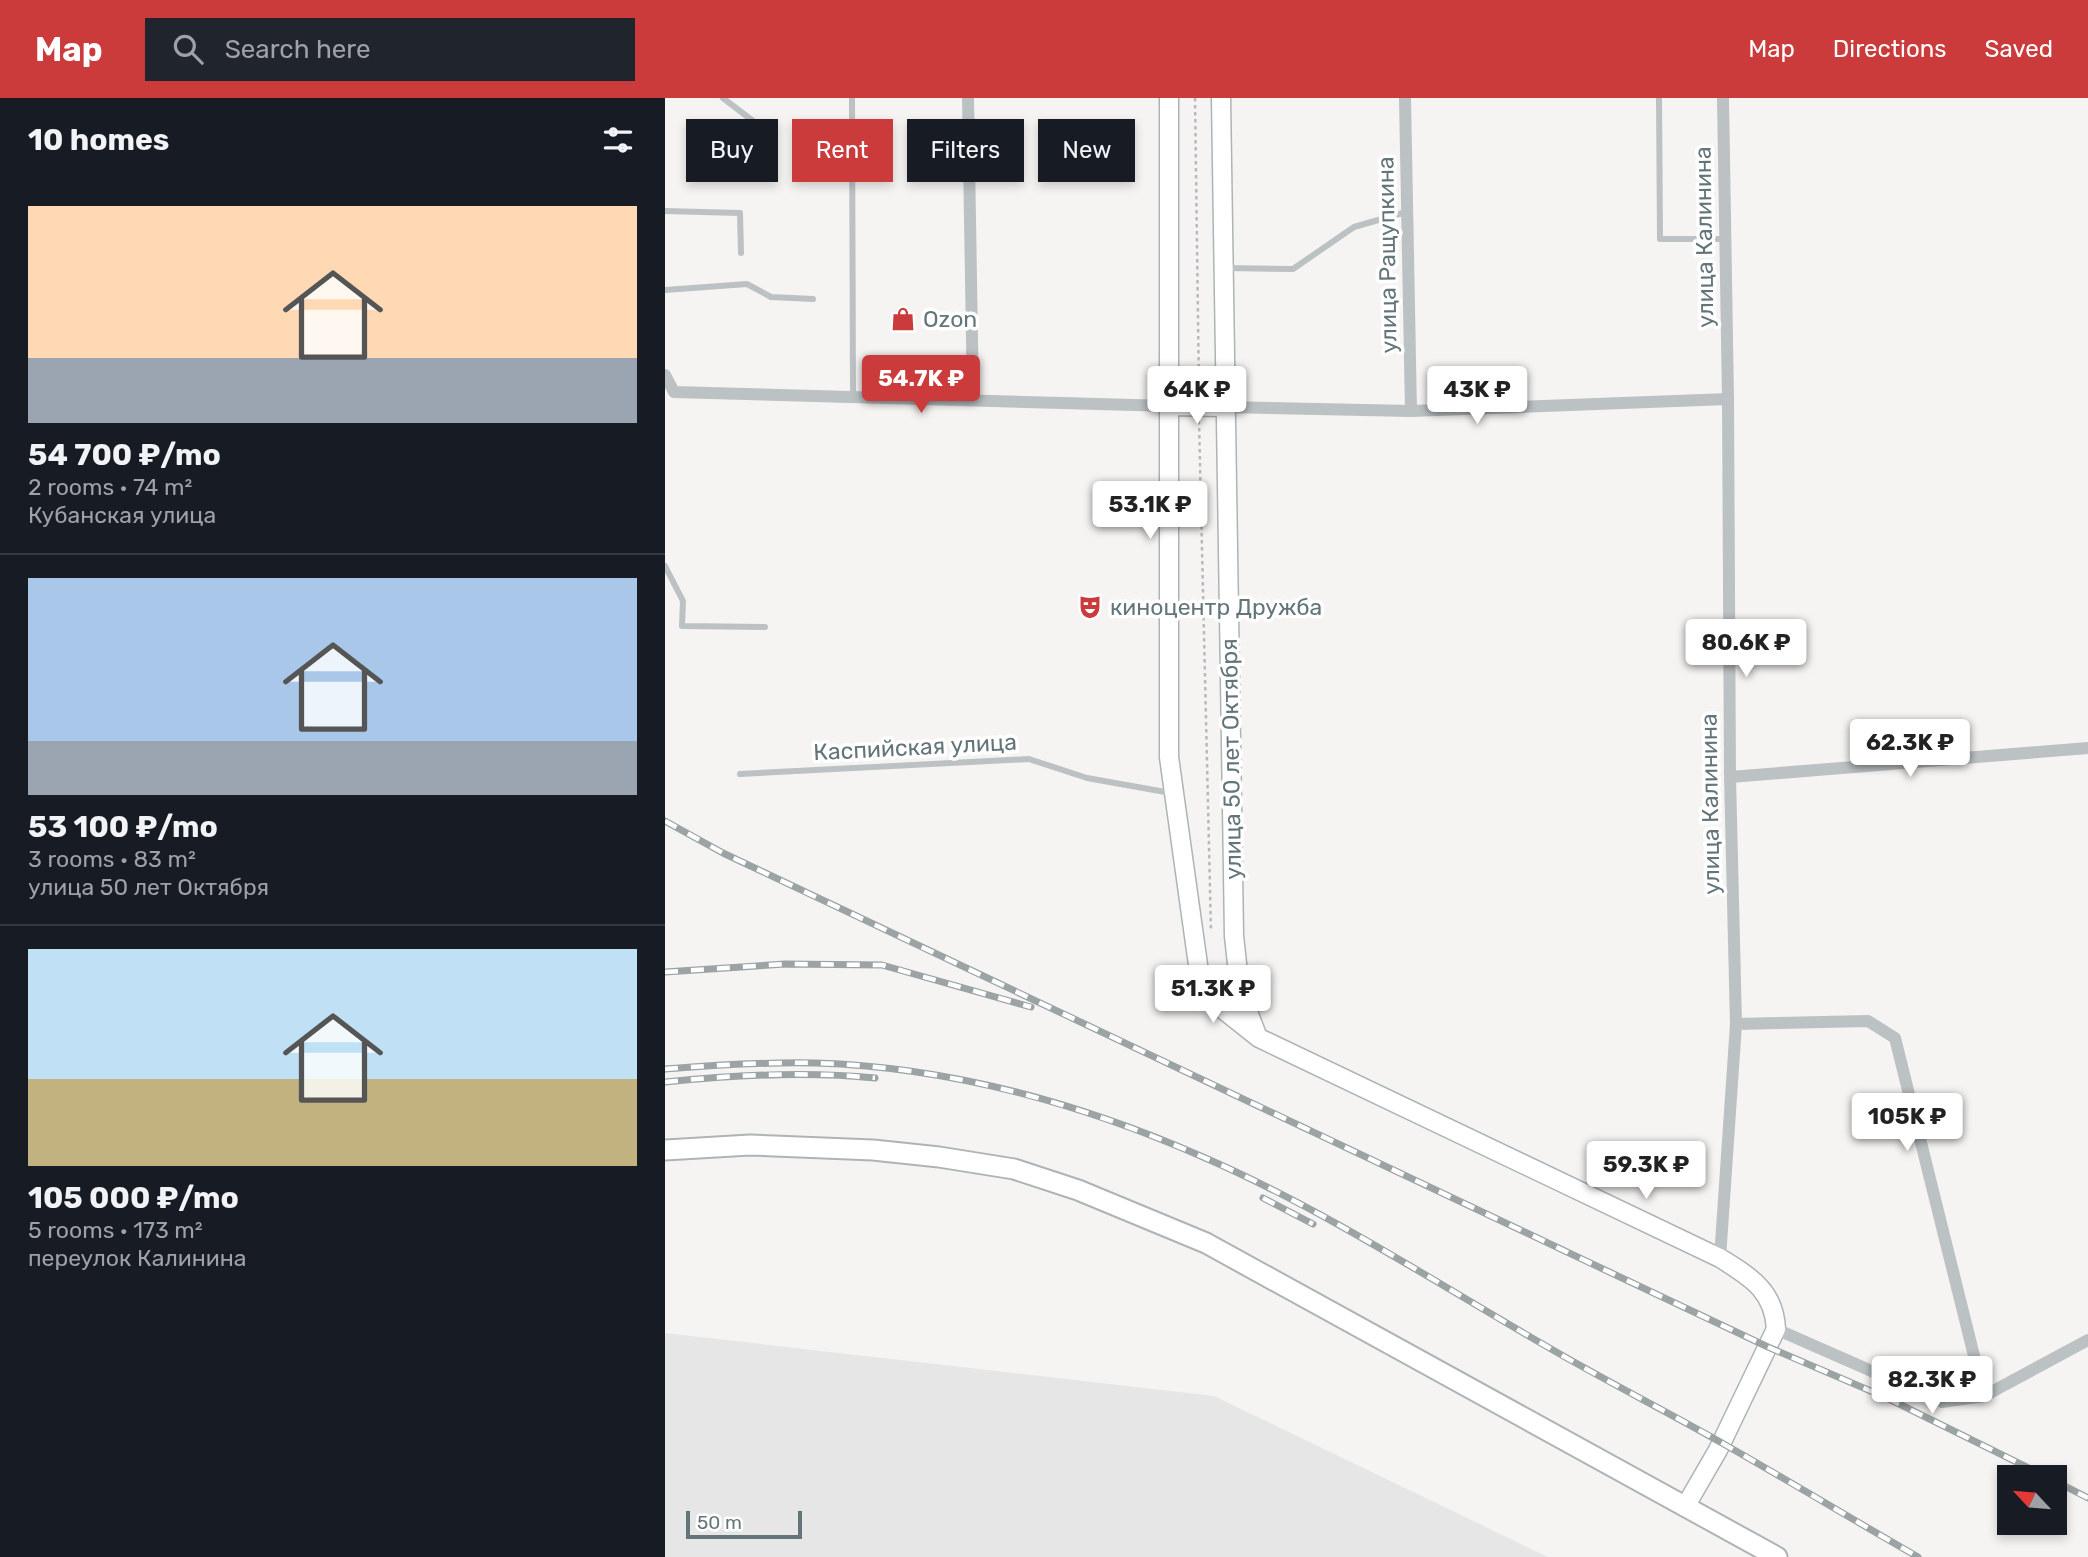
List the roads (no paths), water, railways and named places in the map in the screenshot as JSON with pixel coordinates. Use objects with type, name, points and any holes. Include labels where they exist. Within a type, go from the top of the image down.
[{"type":"main road","points":[[665,1150],[750,1145],[873,1150],[1014,1169],[1078,1190],[1206,1243],[1777,1557]]},
{"type":"street","points":[[968,98],[972,400]]},
{"type":"street","name":"улица 50 лет Октября","points":[[1169,98],[1169,757],[1201,979],[1225,1011],[1259,1038]]},
{"type":"street","name":"улица 50 лет Октября","points":[[1221,98],[1234,936],[1240,991],[1259,1038]]},
{"type":"street","name":"улица Ращупкина","points":[[1405,98],[1411,411]]},
{"type":"street","name":"улица Калинина","points":[[1720,1258],[1736,1024],[1730,777],[1723,98]]},
{"type":"street","points":[[665,375],[669,392],[1199,407],[1411,411],[1728,399]]},
{"type":"street","points":[[1730,777],[2088,748]]},
{"type":"street","points":[[1736,1024],[1868,1021],[1895,1038],[1984,1396]]},
{"type":"street","points":[[1259,1038],[1720,1258],[1749,1276],[1765,1294],[1775,1311],[1776,1329],[1718,1450],[1685,1507]]},
{"type":"street","points":[[1776,1329],[1942,1402],[1984,1396],[2088,1340]]},
{"type":"lane","points":[[723,98],[750,119]]},
{"type":"lane","points":[[852,98],[853,397]]},
{"type":"lane","points":[[1659,98],[1660,239],[1725,239]]},
{"type":"lane","points":[[665,211],[740,213],[741,253]]},
{"type":"lane","points":[[1224,268],[1293,269],[1354,227],[1407,211]]},
{"type":"lane","points":[[665,290],[747,284],[771,297],[813,299]]},
{"type":"lane","points":[[665,566],[683,601],[682,626],[765,627]]},
{"type":"lane","name":"Каспийская улица","points":[[740,774],[1029,759],[1087,778],[1173,793]]},
{"type":"railway","points":[[665,821],[723,853],[1768,1347],[1887,1398],[2023,1465]]},
{"type":"railway","points":[[665,972],[785,964],[882,965],[1031,1007]]},
{"type":"railway","points":[[665,1069],[816,1063],[916,1072],[1062,1105],[1157,1138],[1247,1177],[1334,1222],[1568,1359],[1722,1443],[1918,1557]]},
{"type":"railway","points":[[665,1082],[770,1075],[875,1078]]},
{"type":"railway","points":[[1263,1198],[1313,1224]]},
{"type":"railway","points":[[2067,1487],[2088,1498]]},
{"type":"place","name":"Ozon","points":[[903,319]]},
{"type":"place","name":"киноцентр Дружба","points":[[1090,607]]}]
